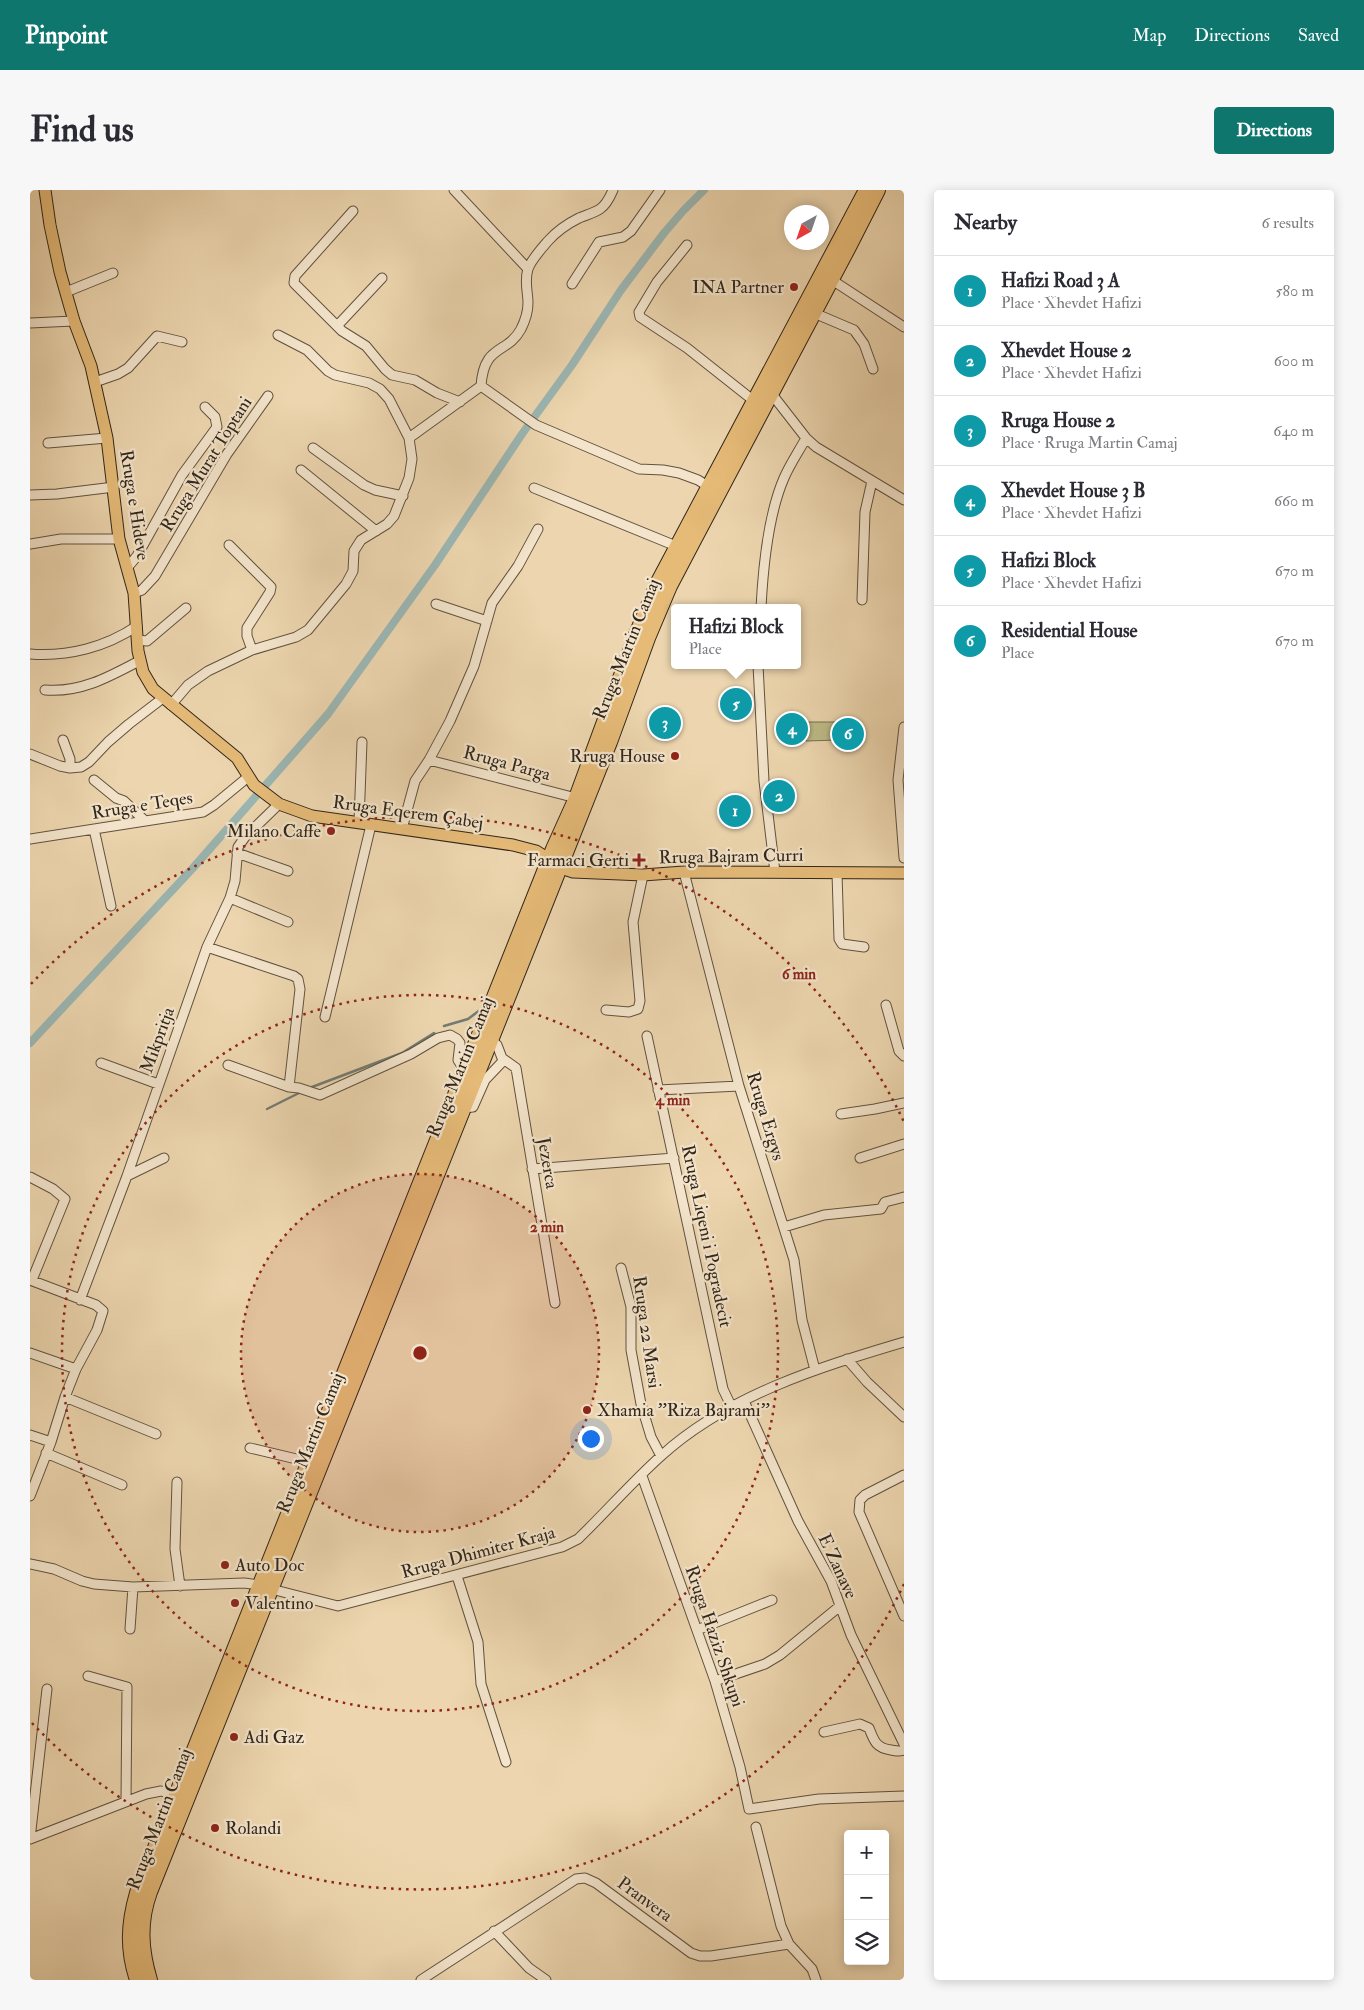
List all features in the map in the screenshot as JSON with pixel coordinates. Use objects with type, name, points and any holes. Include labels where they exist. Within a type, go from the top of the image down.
[{"type":"highway","name":"Rruga Martin Camaj","points":[[137,1980],[130,1946],[129,1926],[141,1884],[266,1587],[491,1040],[576,798],[637,632],[676,546],[866,190]]},
{"type":"highway","name":"Rruga Martin Camaj","points":[[150,1980],[142,1944],[143,1918],[146,1904],[266,1587],[309,1462],[465,1071],[555,862],[670,586],[878,190]]},
{"type":"main road","name":"Rruga e Hideve","points":[[45,190],[55,251],[74,321],[95,382],[107,438],[119,539],[134,593],[139,661],[147,682],[236,758],[251,781]]},
{"type":"main road","name":"Rruga Eqerem Çabej","points":[[251,781],[274,801],[312,816],[513,845],[536,851],[555,862]]},
{"type":"main road","name":"Rruga Bajram Curri","points":[[555,862],[573,872],[644,875],[684,872],[904,873]]},
{"type":"street","points":[[454,190],[528,269]]},
{"type":"street","points":[[572,284],[599,242],[623,237],[631,231],[660,190]]},
{"type":"street","points":[[409,438],[481,386],[482,373],[486,362],[497,350],[513,339],[524,322],[528,302],[525,291],[528,269],[549,240],[578,218],[600,209],[611,191]]},
{"type":"street","points":[[353,211],[293,279],[296,287],[324,311],[337,326],[366,346],[385,370],[392,375],[415,380],[437,393],[460,402]]},
{"type":"street","points":[[687,245],[657,282],[639,312],[640,317],[687,348],[754,401]]},
{"type":"street","points":[[66,292],[113,273]]},
{"type":"street","points":[[337,326],[382,278]]},
{"type":"street","points":[[832,280],[904,327]]},
{"type":"street","points":[[814,312],[854,330],[864,344],[873,369]]},
{"type":"street","points":[[30,323],[74,321]]},
{"type":"street","points":[[30,754],[70,768],[81,767],[89,762],[115,736],[180,693],[196,678],[252,650],[296,636],[308,630],[346,584],[353,571],[354,551],[361,540],[387,524],[396,511],[409,478],[412,459],[409,438],[389,399],[380,389],[369,383],[335,375],[328,371],[307,350],[278,335]]},
{"type":"street","points":[[95,382],[118,374],[128,368],[156,336],[182,342]]},
{"type":"street","points":[[481,386],[536,425],[639,469],[679,473],[709,487]]},
{"type":"street","points":[[771,393],[806,438],[816,447],[904,500]]},
{"type":"street","name":"Rruga Murat Toptani","points":[[134,593],[142,590],[155,576],[227,454],[268,396]]},
{"type":"street","points":[[127,568],[137,556],[182,475],[218,427],[215,417],[205,407]]},
{"type":"street","points":[[48,443],[107,438]]},
{"type":"street","points":[[761,604],[763,570],[771,523],[784,479],[806,438]]},
{"type":"street","points":[[313,448],[364,485],[375,490],[403,496]]},
{"type":"street","points":[[301,470],[376,530]]},
{"type":"street","points":[[862,600],[865,512],[872,481]]},
{"type":"street","points":[[30,495],[58,494],[114,487]]},
{"type":"street","points":[[534,488],[676,546]]},
{"type":"street","points":[[402,829],[415,781],[429,760],[450,721],[474,666],[492,603],[518,566],[538,529]]},
{"type":"street","points":[[30,544],[60,539],[119,539]]},
{"type":"street","points":[[229,545],[271,587],[270,592],[247,628],[247,636],[252,650]]},
{"type":"street","points":[[436,604],[487,621]]},
{"type":"street","points":[[137,640],[147,641],[186,608]]},
{"type":"street","points":[[30,654],[86,650],[123,636],[137,626]]},
{"type":"street","points":[[45,690],[68,690],[85,687],[139,661]]},
{"type":"street","points":[[758,669],[764,781],[775,872]]},
{"type":"street","points":[[904,727],[898,780],[904,858]]},
{"type":"street","points":[[63,740],[70,759],[70,768]]},
{"type":"street","points":[[325,1017],[365,824],[362,742]]},
{"type":"street","name":"Rruga Parga","points":[[429,760],[576,798]]},
{"type":"street","points":[[94,780],[116,798],[124,801],[144,820]]},
{"type":"street","name":"Rruga e Teqes","points":[[30,839],[203,812],[251,781]]},
{"type":"street","name":"Mikpritja","points":[[80,1300],[127,1176],[208,947],[230,898],[240,842],[274,801]]},
{"type":"street","points":[[94,830],[111,906]]},
{"type":"street","points":[[237,853],[288,871]]},
{"type":"street","name":"Rruga Ergys","points":[[684,872],[739,1086],[794,1260],[802,1320],[815,1370]]},
{"type":"street","points":[[837,873],[839,939],[842,944],[864,947]]},
{"type":"street","points":[[606,1010],[629,1012],[638,1009],[640,1001],[632,922],[644,875]]},
{"type":"street","points":[[230,898],[288,922]]},
{"type":"street","points":[[208,947],[298,979],[300,989],[289,1087]]},
{"type":"street","points":[[886,1005],[899,1051],[904,1056]]},
{"type":"street","points":[[228,1065],[289,1087],[299,1088],[320,1095],[411,1054],[446,1035],[457,1039],[460,1043],[458,1060],[465,1071]]},
{"type":"street","name":"Rruga Liqeni i Pogradecit","points":[[647,1036],[723,1389],[732,1408]]},
{"type":"street","name":"Jezerca","points":[[491,1040],[497,1045],[500,1056],[516,1068],[555,1303]]},
{"type":"street","points":[[463,1108],[473,1107],[485,1080],[504,1060]]},
{"type":"street","points":[[101,1063],[158,1084]]},
{"type":"street","points":[[658,1090],[739,1086]]},
{"type":"street","points":[[841,1114],[904,1102]]},
{"type":"street","points":[[860,1158],[904,1144]]},
{"type":"street","points":[[127,1176],[164,1158]]},
{"type":"street","points":[[532,1169],[674,1158]]},
{"type":"street","points":[[30,1177],[53,1189],[65,1199],[31,1280],[100,1307],[102,1311],[97,1330],[76,1369],[65,1397],[51,1442],[30,1496]]},
{"type":"street","points":[[784,1227],[824,1214],[881,1209],[886,1202],[904,1197]]},
{"type":"street","name":"Rruga 22 Marsi","points":[[621,1268],[631,1307],[631,1350],[641,1404],[651,1438],[661,1456]]},
{"type":"street","name":"Rruga Dhimiter Kraja","points":[[30,1564],[54,1569],[94,1584],[134,1587],[244,1583],[338,1606],[457,1576],[562,1547],[578,1539],[661,1456],[706,1423],[744,1401],[815,1370],[904,1342]]},
{"type":"street","points":[[30,1353],[76,1369]]},
{"type":"street","points":[[847,1359],[867,1382],[904,1417]]},
{"type":"street","points":[[65,1397],[156,1434]]},
{"type":"street","name":"E Zanave","points":[[744,1401],[798,1521],[831,1582],[855,1644],[904,1744]]},
{"type":"street","points":[[30,1434],[51,1442]]},
{"type":"street","points":[[250,1448],[309,1462]]},
{"type":"street","points":[[46,1454],[122,1485]]},
{"type":"street","points":[[904,1475],[865,1496],[860,1500],[859,1507],[864,1524],[904,1616]]},
{"type":"street","name":"Rruga Haziz Shkupi","points":[[642,1476],[715,1681],[740,1767],[749,1809],[819,1800],[904,1796]]},
{"type":"street","points":[[177,1482],[175,1549],[180,1586]]},
{"type":"street","points":[[457,1576],[478,1642],[481,1684],[506,1762]]},
{"type":"street","points":[[130,1629],[134,1587]]},
{"type":"street","points":[[697,1630],[772,1600]]},
{"type":"street","points":[[715,1681],[764,1664],[780,1656],[840,1606]]},
{"type":"street","points":[[88,1676],[127,1686],[126,1801]]},
{"type":"street","points":[[47,1689],[30,1839],[146,1794],[161,1791],[178,1796]]},
{"type":"street","points":[[824,1732],[860,1724],[869,1728],[875,1744],[881,1749],[901,1752],[904,1750]]},
{"type":"street","points":[[756,1827],[781,1926],[789,1944],[812,1969],[816,1980]]},
{"type":"street","name":"Pranvera","points":[[421,1980],[494,1931],[576,1880],[585,1878],[596,1883],[691,1952],[700,1956],[789,1944]]},
{"type":"street","points":[[494,1931],[529,1968],[546,1980]]},
{"type":"shaded area","points":[[805,722],[838,722],[838,740],[806,741]]},
{"type":"waterway","points":[[30,1043],[193,868],[328,714],[435,565],[621,290],[664,233],[704,190]]},
{"type":"waterway","points":[[444,1026],[468,1019],[480,1010]]},
{"type":"waterway","points":[[312,1087],[402,1053],[434,1033]]},
{"type":"waterway","points":[[267,1109],[299,1093]]},
{"type":"place","name":"INA Partner","points":[[794,287]]},
{"type":"place","name":"Hafizi Block","points":[[736,704]]},
{"type":"place","name":"Rruga House 2","points":[[665,723]]},
{"type":"place","name":"Xhevdet House 3 B","points":[[792,729]]},
{"type":"place","name":"Residential House","points":[[848,734]]},
{"type":"place","name":"Rruga House","points":[[675,756]]},
{"type":"place","name":"Xhevdet House 2","points":[[779,796]]},
{"type":"place","name":"Hafizi Road 3 A","points":[[735,811]]},
{"type":"place","name":"Milano Caffe","points":[[331,831]]},
{"type":"place","name":"Farmaci Gerti","points":[[639,860]]},
{"type":"place","name":"Xhamia ''Riza Bajrami''","points":[[587,1410]]},
{"type":"place","name":"Auto Doc","points":[[225,1565]]},
{"type":"place","name":"Valentino","points":[[235,1603]]},
{"type":"place","name":"Adi Gaz","points":[[234,1737]]},
{"type":"place","name":"Rolandi","points":[[215,1828]]}]
